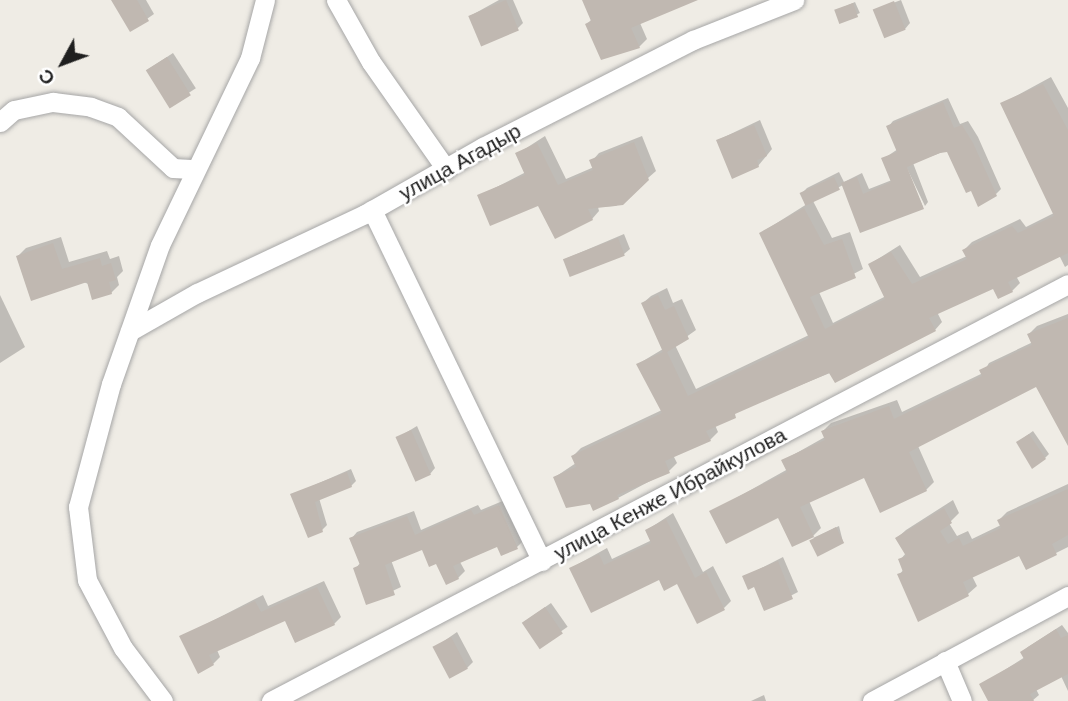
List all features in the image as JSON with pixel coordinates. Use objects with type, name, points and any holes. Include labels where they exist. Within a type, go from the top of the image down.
[{"type":"street","points":[[163,701],[122,648],[87,580],[78,507],[130,331],[160,245],[250,58],[265,0]]},
{"type":"street","points":[[336,0],[371,62],[446,169]]},
{"type":"street","name":"улица Агадыр","points":[[130,331],[197,293],[372,210],[693,40],[794,0]]},
{"type":"street","points":[[0,122],[15,110],[53,102],[91,107],[118,117],[173,168],[195,169]]},
{"type":"street","points":[[372,210],[542,561]]},
{"type":"street","name":"улица Кенже Ибрайкулова","points":[[271,701],[1068,284]]},
{"type":"street","points":[[872,701],[1068,596]]},
{"type":"street","points":[[945,661],[962,701]]},
{"type":"building","points":[[111,0],[137,0],[149,21],[130,32]]},
{"type":"building","points":[[506,0],[519,30],[481,46],[468,16]]},
{"type":"building","points":[[582,0],[698,0],[631,28],[640,48],[601,60],[585,24],[591,21]]},
{"type":"building","points":[[894,1],[906,30],[884,38],[873,10]]},
{"type":"building","points":[[853,3],[858,17],[839,24],[834,10]]},
{"type":"building","points":[[167,57],[191,95],[170,108],[146,70]]},
{"type":"building","points":[[1043,84],[1068,130],[1068,253],[1008,282],[1013,292],[998,299],[993,289],[929,318],[936,331],[835,383],[829,373],[735,414],[736,418],[706,431],[711,441],[665,461],[670,473],[617,495],[619,499],[593,511],[590,504],[566,508],[553,477],[576,467],[571,456],[662,413],[636,364],[663,352],[641,303],[658,295],[665,310],[674,306],[689,339],[667,352],[688,396],[809,338],[759,233],[804,208],[824,245],[842,239],[856,278],[810,297],[825,329],[885,299],[868,264],[891,252],[912,284],[967,259],[962,250],[1012,226],[1018,233],[1054,216],[1000,103]]},
{"type":"building","points":[[943,102],[954,128],[962,125],[973,143],[997,196],[978,207],[971,191],[966,193],[947,152],[940,153],[907,167],[924,209],[860,233],[841,183],[857,177],[863,194],[891,182],[881,158],[897,152],[886,126]]},
{"type":"building","points":[[754,125],[767,156],[757,160],[759,167],[732,179],[716,140]]},
{"type":"building","points":[[634,142],[649,180],[623,205],[588,209],[593,220],[555,239],[538,206],[490,226],[477,195],[525,175],[515,153],[537,143],[558,185],[593,170],[589,160]]},
{"type":"building","points":[[834,177],[840,190],[805,206],[800,193]]},
{"type":"building","points":[[618,238],[625,256],[570,277],[563,259]]},
{"type":"building","points":[[53,243],[62,269],[100,258],[102,266],[111,263],[116,280],[109,282],[112,294],[92,300],[87,282],[31,301],[16,256]]},
{"type":"building","points":[[1068,318],[1068,446],[1036,387],[909,452],[927,491],[880,513],[864,478],[800,507],[814,537],[792,547],[778,518],[726,544],[709,511],[787,472],[781,460],[825,440],[821,431],[889,406],[894,419],[982,376],[979,370],[1032,345],[1027,334]]},
{"type":"building","points":[[411,430],[431,475],[415,482],[395,437]]},
{"type":"building","points":[[1029,434],[1046,459],[1032,469],[1016,442]]},
{"type":"building","points":[[347,472],[352,487],[315,502],[323,532],[308,538],[290,494]]},
{"type":"building","points":[[1068,489],[1068,535],[1052,544],[1057,555],[1026,570],[1019,556],[963,582],[969,596],[918,622],[897,574],[903,572],[898,559],[906,556],[895,538],[944,508],[952,523],[940,531],[948,544],[959,538],[963,546],[1001,528],[997,520]]},
{"type":"building","points":[[499,505],[518,549],[501,556],[497,547],[453,566],[459,579],[446,585],[436,564],[429,567],[422,550],[385,565],[395,595],[366,605],[353,568],[360,565],[349,538],[407,516],[415,535],[471,510],[474,515]]},
{"type":"building","points":[[666,519],[695,578],[706,572],[725,610],[697,624],[677,584],[664,591],[659,580],[591,613],[569,568],[599,554],[604,565],[651,543],[645,530]]},
{"type":"building","points":[[836,527],[844,543],[817,557],[809,541]]},
{"type":"building","points":[[778,561],[793,599],[764,611],[754,587],[748,590],[742,576]]},
{"type":"building","points":[[317,587],[335,625],[295,643],[285,621],[209,655],[214,665],[198,674],[179,636],[255,601],[261,612]]},
{"type":"building","points":[[545,607],[563,634],[540,649],[522,623]]},
{"type":"building","points":[[1056,629],[1061,638],[1068,635],[1068,674],[1030,694],[1034,701],[988,701],[979,684],[1024,659],[1020,652]]},
{"type":"building","points":[[451,637],[468,669],[449,679],[432,647]]}]
